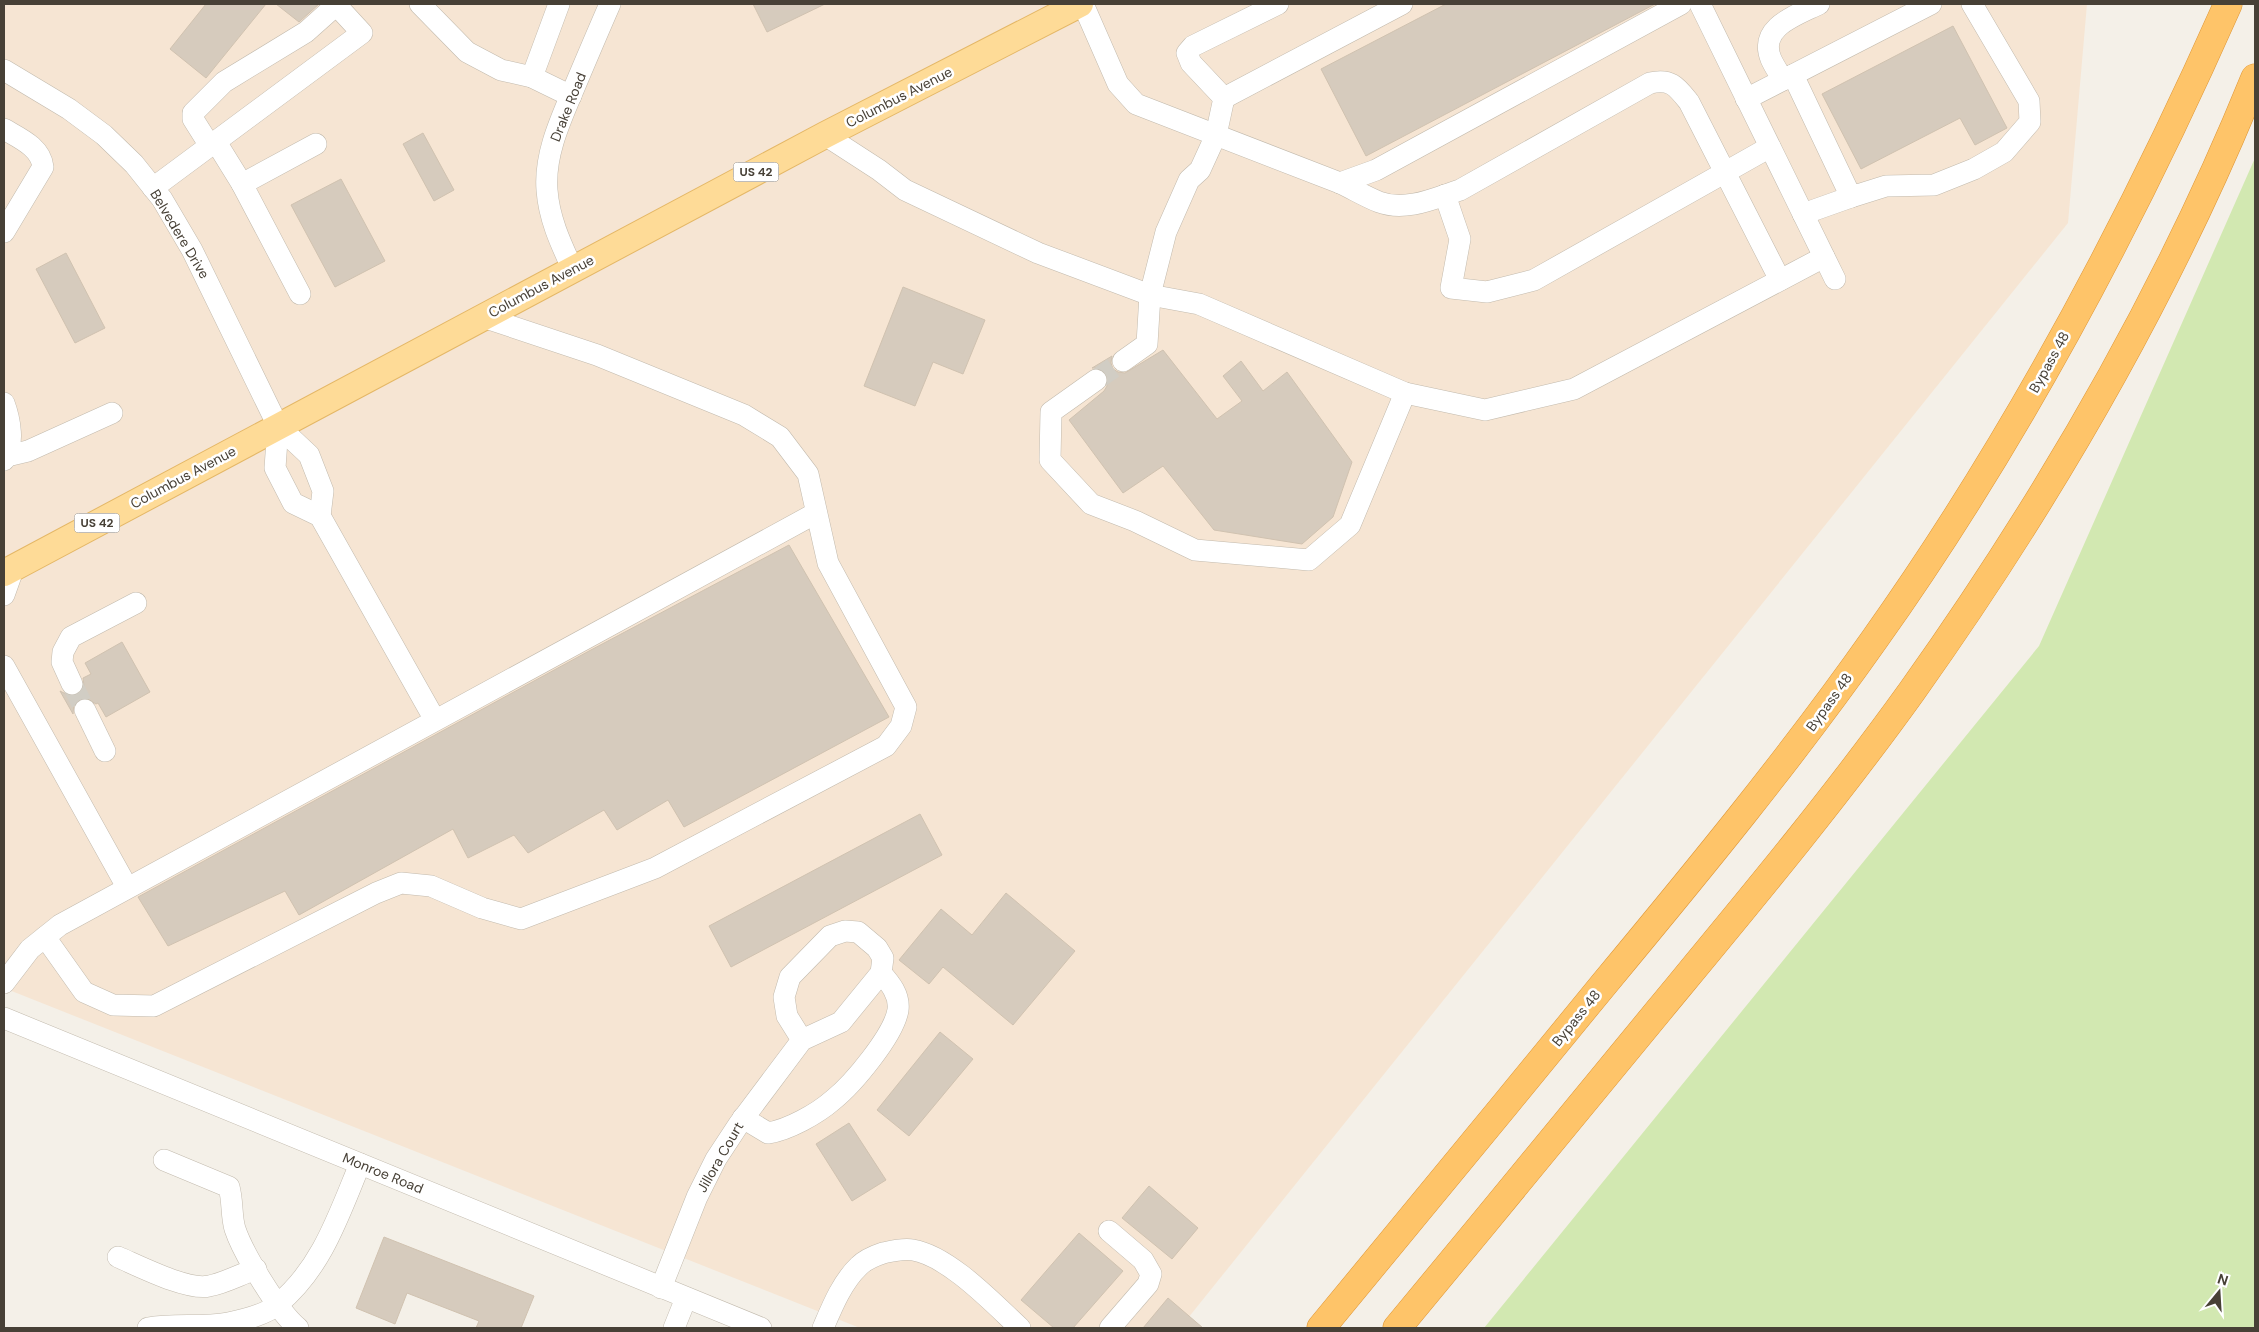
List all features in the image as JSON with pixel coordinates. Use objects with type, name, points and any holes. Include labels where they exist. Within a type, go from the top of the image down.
[{"type":"highway","name":"Bypass 48","points":[[1321,1328],[1711,854],[1799,743],[1880,632],[1950,527],[2012,427],[2065,334],[2131,208],[2202,64],[2228,4]]},
{"type":"highway","points":[[1397,1328],[1767,880],[1854,769],[1913,689],[1979,593],[2046,490],[2108,384],[2187,230],[2255,78]]},
{"type":"main road","name":"Columbus Avenue","points":[[9,570],[825,135],[1081,4]]},
{"type":"street","points":[[420,4],[466,52],[500,70],[532,77],[571,96]]},
{"type":"street","points":[[532,77],[559,4]]},
{"type":"street","name":"Drake Road","points":[[573,270],[556,234],[547,189],[551,149],[610,4]]},
{"type":"street","points":[[1081,4],[1118,84],[1136,104],[1340,183],[1381,203],[1409,206],[1460,190],[1650,83],[1662,80],[1677,87],[1688,102],[1780,280]]},
{"type":"street","points":[[1224,98],[1191,63],[1187,53],[1193,46],[1278,4]]},
{"type":"street","points":[[1123,361],[1147,344],[1150,295],[1166,232],[1189,180],[1200,170],[1216,135],[1224,98],[1402,4]]},
{"type":"street","points":[[1340,183],[1376,170],[1680,4]]},
{"type":"street","points":[[1819,4],[1776,26],[1770,37],[1769,50],[1771,59],[1788,77],[1851,197]]},
{"type":"street","points":[[1746,99],[1931,4]]},
{"type":"street","points":[[1803,214],[1886,186],[1934,184],[1974,169],[2004,152],[2030,122],[2029,101],[1972,4]]},
{"type":"street","points":[[1707,6],[1746,99],[1835,279]]},
{"type":"street","points":[[153,188],[213,144],[362,34],[339,8],[334,7],[306,32],[224,82],[193,113],[193,119],[213,144],[242,184],[300,294]]},
{"type":"street","name":"Belvedere Drive","points":[[4,70],[69,109],[104,135],[134,164],[153,188],[192,250],[278,426]]},
{"type":"street","points":[[4,129],[37,151],[42,159],[43,167],[4,232]]},
{"type":"street","points":[[825,135],[880,170],[905,190],[1038,253],[1150,295],[1199,304],[1405,393],[1485,410],[1574,389],[1824,257]]},
{"type":"street","points":[[242,184],[316,144]]},
{"type":"street","points":[[1446,195],[1460,239],[1451,288],[1487,292],[1534,280],[1770,147]]},
{"type":"street","points":[[45,937],[84,992],[113,1005],[154,1006],[376,893],[401,884],[431,886],[482,908],[521,918],[654,868],[886,746],[902,726],[906,707],[828,563],[808,474],[780,437],[744,415],[598,355],[483,317]]},
{"type":"street","points":[[1096,380],[1050,412],[1050,460],[1091,504],[1195,550],[1242,556],[1308,560],[1350,525],[1405,393]]},
{"type":"street","points":[[4,403],[8,413],[10,442],[5,458]]},
{"type":"street","points":[[5,458],[28,451],[112,413]]},
{"type":"street","points":[[278,426],[275,468],[293,503],[320,516],[435,720]]},
{"type":"street","points":[[278,426],[310,455],[323,491],[320,516]]},
{"type":"street","points":[[4,983],[30,949],[60,925],[816,512]]},
{"type":"street","points":[[4,595],[9,570]]},
{"type":"street","points":[[72,684],[62,662],[62,652],[72,638],[136,603]]},
{"type":"street","points":[[4,666],[127,887]]},
{"type":"street","points":[[85,710],[105,750]]},
{"type":"street","points":[[845,931],[858,932],[877,948],[883,958],[881,973],[841,1022],[802,1040],[787,1016],[784,997],[790,977],[830,936],[845,931]]},
{"type":"street","points":[[743,1118],[768,1133],[781,1131],[833,1101],[879,1048],[893,1024],[898,1009],[893,986],[881,973]]},
{"type":"street","name":"Monroe Road","points":[[4,1018],[761,1328]]},
{"type":"street","name":"Jillora Court","points":[[661,1288],[697,1197],[716,1159],[743,1118],[802,1040]]},
{"type":"street","points":[[164,1160],[229,1187],[235,1228],[278,1305],[298,1328]]},
{"type":"street","points":[[161,1328],[229,1323],[257,1315],[278,1305],[311,1269],[326,1245],[360,1164]]},
{"type":"street","points":[[1109,1231],[1143,1260],[1151,1274],[1148,1284],[1110,1328]]},
{"type":"street","points":[[823,1328],[840,1294],[860,1265],[872,1257],[886,1252],[912,1250],[929,1255],[972,1284],[1020,1328]]},
{"type":"street","points":[[118,1258],[187,1285],[201,1287],[215,1284],[256,1268]]},
{"type":"street","points":[[674,1328],[686,1298]]},
{"type":"shaded area","points":[[4,4],[2087,4],[2068,223],[1180,1328],[860,1328],[4,988]]},
{"type":"green space","points":[[2255,158],[2255,1328],[1484,1328],[2039,646]]},
{"type":"building","points":[[206,4],[266,4],[206,78],[170,49]]},
{"type":"building","points":[[276,4],[319,4],[299,22]]},
{"type":"building","points":[[753,4],[825,4],[767,32]]},
{"type":"building","points":[[1446,4],[1655,4],[1366,156],[1321,69]]},
{"type":"building","points":[[1953,26],[2007,128],[1975,145],[1960,118],[1861,169],[1822,94]]},
{"type":"building","points":[[423,133],[454,190],[434,201],[403,144]]},
{"type":"building","points":[[341,179],[385,261],[335,287],[291,205]]},
{"type":"building","points":[[66,253],[105,328],[75,343],[36,269]]},
{"type":"building","points":[[903,287],[985,320],[963,374],[933,362],[915,406],[864,386]]},
{"type":"building","points":[[1163,350],[1217,419],[1242,401],[1223,376],[1241,361],[1263,391],[1287,372],[1352,462],[1333,517],[1302,544],[1214,530],[1163,466],[1123,493],[1069,420],[1104,391],[1107,386],[1108,378],[1106,372],[1101,368],[1092,368],[1112,356],[1111,363],[1113,369],[1125,373]]},
{"type":"building","points":[[789,545],[889,717],[684,827],[668,800],[617,830],[604,810],[528,853],[514,835],[468,858],[453,829],[299,915],[285,891],[168,946],[138,897],[589,651]]},
{"type":"building","points":[[122,642],[150,692],[106,717],[98,703],[96,704],[86,698],[80,699],[74,703],[73,714],[60,691],[70,696],[78,695],[84,686],[83,678],[91,674],[85,663]]},
{"type":"building","points":[[920,814],[942,855],[731,967],[709,926]]},
{"type":"building","points":[[1006,893],[1075,951],[1013,1025],[943,967],[929,984],[899,960],[941,909],[972,935]]},
{"type":"building","points":[[940,1032],[973,1059],[909,1136],[877,1110]]},
{"type":"building","points":[[849,1123],[886,1180],[852,1201],[816,1144]]},
{"type":"building","points":[[1149,1186],[1198,1228],[1172,1259],[1122,1218]]},
{"type":"building","points":[[1079,1233],[1123,1271],[1073,1328],[1054,1328],[1021,1300]]},
{"type":"building","points":[[384,1237],[534,1296],[521,1328],[476,1328],[479,1321],[407,1293],[395,1324],[356,1308]]},
{"type":"building","points":[[1168,1298],[1203,1328],[1143,1328]]},
{"type":"tunnel","points":[[1096,380],[1123,361]]},
{"type":"tunnel","points":[[72,684],[85,710]]}]
